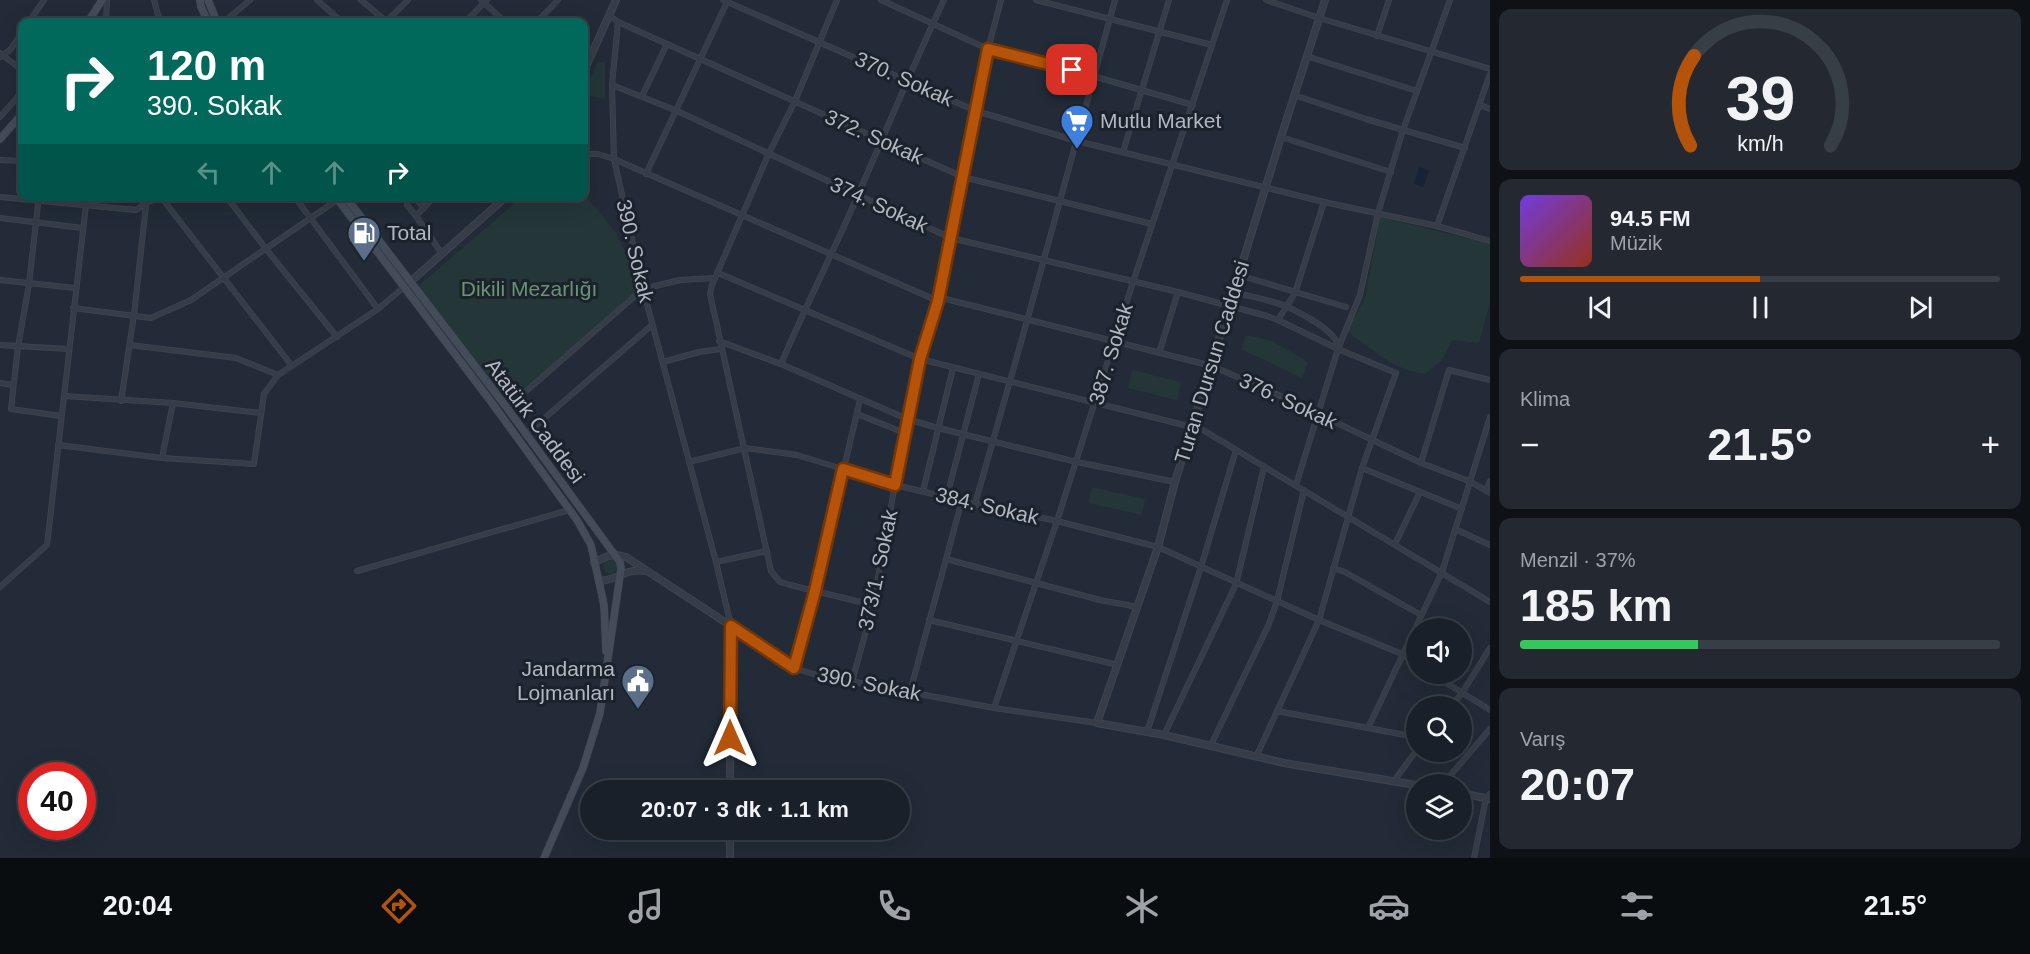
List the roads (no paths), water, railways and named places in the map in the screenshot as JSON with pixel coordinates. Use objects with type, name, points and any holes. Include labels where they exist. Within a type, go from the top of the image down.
[{"type":"main road","points":[[91,18],[102,0]]},
{"type":"main road","points":[[200,0],[207,18]]},
{"type":"main road","points":[[208,0],[215,18]]},
{"type":"main road","points":[[0,139],[18,119]]},
{"type":"main road","name":"Atatürk Caddesi","points":[[338,201],[507,408],[620,562],[620,576],[600,713],[591,745],[544,858]]},
{"type":"main road","name":"Atatürk Caddesi","points":[[348,201],[569,510],[591,545],[604,605],[606,654],[604,689]]},
{"type":"street","points":[[32,18],[44,0]]},
{"type":"street","points":[[106,18],[107,0]]},
{"type":"street","points":[[154,0],[159,18]]},
{"type":"street","points":[[230,18],[250,0]]},
{"type":"street","points":[[317,0],[337,18]]},
{"type":"street","points":[[362,0],[382,18]]},
{"type":"street","points":[[390,18],[408,0]]},
{"type":"street","points":[[541,18],[558,0]]},
{"type":"street","points":[[588,62],[616,0]]},
{"type":"street","points":[[837,0],[795,101],[742,214],[710,294],[771,571],[780,582],[873,605]]},
{"type":"street","points":[[880,0],[988,49],[1193,105]]},
{"type":"street","points":[[781,364],[944,0]]},
{"type":"street","name":"373/1. Sokak","points":[[852,682],[873,605],[920,359],[938,299],[988,49],[1001,0]]},
{"type":"street","points":[[1036,0],[1212,45]]},
{"type":"street","points":[[975,504],[1028,321],[1115,0]]},
{"type":"street","points":[[1123,152],[1169,0]]},
{"type":"street","name":"387. Sokak","points":[[994,708],[1077,462],[1133,282],[1227,0]]},
{"type":"street","points":[[1266,0],[1490,69]]},
{"type":"street","name":"Turan Dursun Caddesi","points":[[1097,723],[1158,547],[1175,482],[1229,305],[1325,0]]},
{"type":"street","points":[[1377,36],[1389,0]]},
{"type":"street","points":[[1296,485],[1338,349],[1360,295],[1378,213],[1403,130],[1449,0]]},
{"type":"street","points":[[469,18],[484,1],[501,18]]},
{"type":"street","points":[[646,174],[726,1]]},
{"type":"street","name":"370. Sokak","points":[[726,1],[976,111],[1077,141],[1437,226],[1490,241]]},
{"type":"street","name":"372. Sokak","points":[[609,15],[667,44],[963,177],[1152,224]]},
{"type":"street","name":"390. Sokak","points":[[618,21],[612,85],[614,159],[642,289],[716,562],[731,626],[794,668],[813,674],[994,708],[1164,735],[1256,757],[1406,783]]},
{"type":"street","points":[[18,39],[13,47],[1,55],[18,67]]},
{"type":"street","points":[[642,96],[667,44]]},
{"type":"street","points":[[1306,56],[1417,91]]},
{"type":"street","points":[[1437,226],[1490,74]]},
{"type":"street","name":"374. Sokak","points":[[612,85],[675,110],[951,238],[1229,305],[1278,320],[1338,349],[1396,373],[1371,440]]},
{"type":"street","points":[[1294,95],[1465,147]]},
{"type":"street","points":[[0,117],[18,97]]},
{"type":"street","points":[[1480,105],[1490,109]]},
{"type":"street","points":[[1281,137],[1391,172]]},
{"type":"street","name":"376. Sokak","points":[[588,154],[598,154],[614,159],[831,255],[938,299],[1212,366],[1421,463],[1470,481],[1488,492]]},
{"type":"street","points":[[0,159],[18,160]]},
{"type":"street","points":[[0,197],[18,197]]},
{"type":"street","points":[[38,201],[29,284],[18,347],[11,409],[61,416]]},
{"type":"street","points":[[59,201],[136,210],[146,201]]},
{"type":"street","points":[[0,587],[47,545],[86,201]]},
{"type":"street","points":[[121,401],[134,315],[147,201]]},
{"type":"street","points":[[165,201],[292,366]]},
{"type":"street","points":[[230,201],[337,337]]},
{"type":"street","points":[[297,201],[378,309]]},
{"type":"street","points":[[73,308],[151,318],[191,300],[332,201]]},
{"type":"street","points":[[417,201],[424,208]]},
{"type":"street","points":[[417,216],[430,201]]},
{"type":"street","points":[[58,445],[162,458],[254,465],[264,394],[278,375],[378,309],[501,201]]},
{"type":"street","points":[[1278,320],[1295,293],[1324,201]]},
{"type":"street","points":[[407,205],[442,254]]},
{"type":"street","points":[[0,219],[82,228]]},
{"type":"street","points":[[718,273],[920,359],[1095,404],[1193,425],[1490,602]]},
{"type":"street","points":[[1239,275],[1346,307]]},
{"type":"street","points":[[507,408],[642,289],[680,280],[715,278]]},
{"type":"street","points":[[0,280],[75,288]]},
{"type":"street","points":[[1159,353],[1178,292]]},
{"type":"street","points":[[1233,292],[1287,306],[1330,332],[1337,340],[1338,349]]},
{"type":"street","points":[[525,435],[652,325]]},
{"type":"street","points":[[719,340],[781,364],[860,400],[938,428],[1077,462],[1175,482]]},
{"type":"street","points":[[0,345],[69,349]]},
{"type":"street","points":[[130,345],[236,358],[278,375]]},
{"type":"street","points":[[663,362],[699,352],[721,349]]},
{"type":"street","points":[[923,491],[953,368]]},
{"type":"street","points":[[1421,463],[1449,370],[1490,380]]},
{"type":"street","points":[[947,496],[979,374]]},
{"type":"street","points":[[0,383],[13,385]]},
{"type":"street","points":[[63,396],[173,403],[261,413]]},
{"type":"street","points":[[794,668],[815,591],[860,400]]},
{"type":"street","points":[[162,458],[173,403]]},
{"type":"street","points":[[857,414],[905,433]]},
{"type":"street","points":[[1368,728],[1401,654],[1442,572],[1490,417]]},
{"type":"street","points":[[1256,757],[1319,620],[1371,440]]},
{"type":"street","name":"384. Sokak","points":[[689,462],[745,448],[796,455],[895,485],[1057,521],[1158,547],[1236,584],[1406,657]]},
{"type":"street","points":[[1147,732],[1201,567],[1236,450]]},
{"type":"street","points":[[1164,735],[1236,584],[1264,467]]},
{"type":"street","points":[[1362,468],[1462,508]]},
{"type":"street","points":[[1488,492],[1490,481]]},
{"type":"street","points":[[1210,747],[1269,624],[1304,490]]},
{"type":"street","points":[[1395,544],[1420,492]]},
{"type":"street","points":[[910,692],[962,500]]},
{"type":"street","points":[[357,571],[569,510]]},
{"type":"street","points":[[1455,529],[1490,544]]},
{"type":"street","points":[[716,562],[767,551]]},
{"type":"street","points":[[594,563],[614,554],[626,557],[731,626],[730,780]]},
{"type":"street","points":[[946,559],[1100,600],[1138,607]]},
{"type":"street","points":[[1333,568],[1345,572],[1420,615]]},
{"type":"street","points":[[599,581],[609,580],[630,570],[649,572]]},
{"type":"street","points":[[929,620],[1118,665]]},
{"type":"street","points":[[1459,696],[1490,648]]},
{"type":"street","points":[[1448,684],[1490,710]]},
{"type":"street","points":[[1277,711],[1406,735]]},
{"type":"street","points":[[1452,774],[1490,729]]},
{"type":"street","points":[[1394,781],[1408,762]]},
{"type":"street","points":[[1472,795],[1489,797],[1474,858]]},
{"type":"street","points":[[730,840],[730,858]]},
{"type":"water","points":[[1419,167],[1429,171],[1423,187],[1414,184]]},
{"type":"place","name":"Mutlu Market","points":[[1077,150]]},
{"type":"place","name":"Total","points":[[364,262]]},
{"type":"place","name":"Jandarma Lojmanları","points":[[638,710]]},
{"type":"park label","name":"Dikili Mezarlığı","points":[[529,289]]}]
